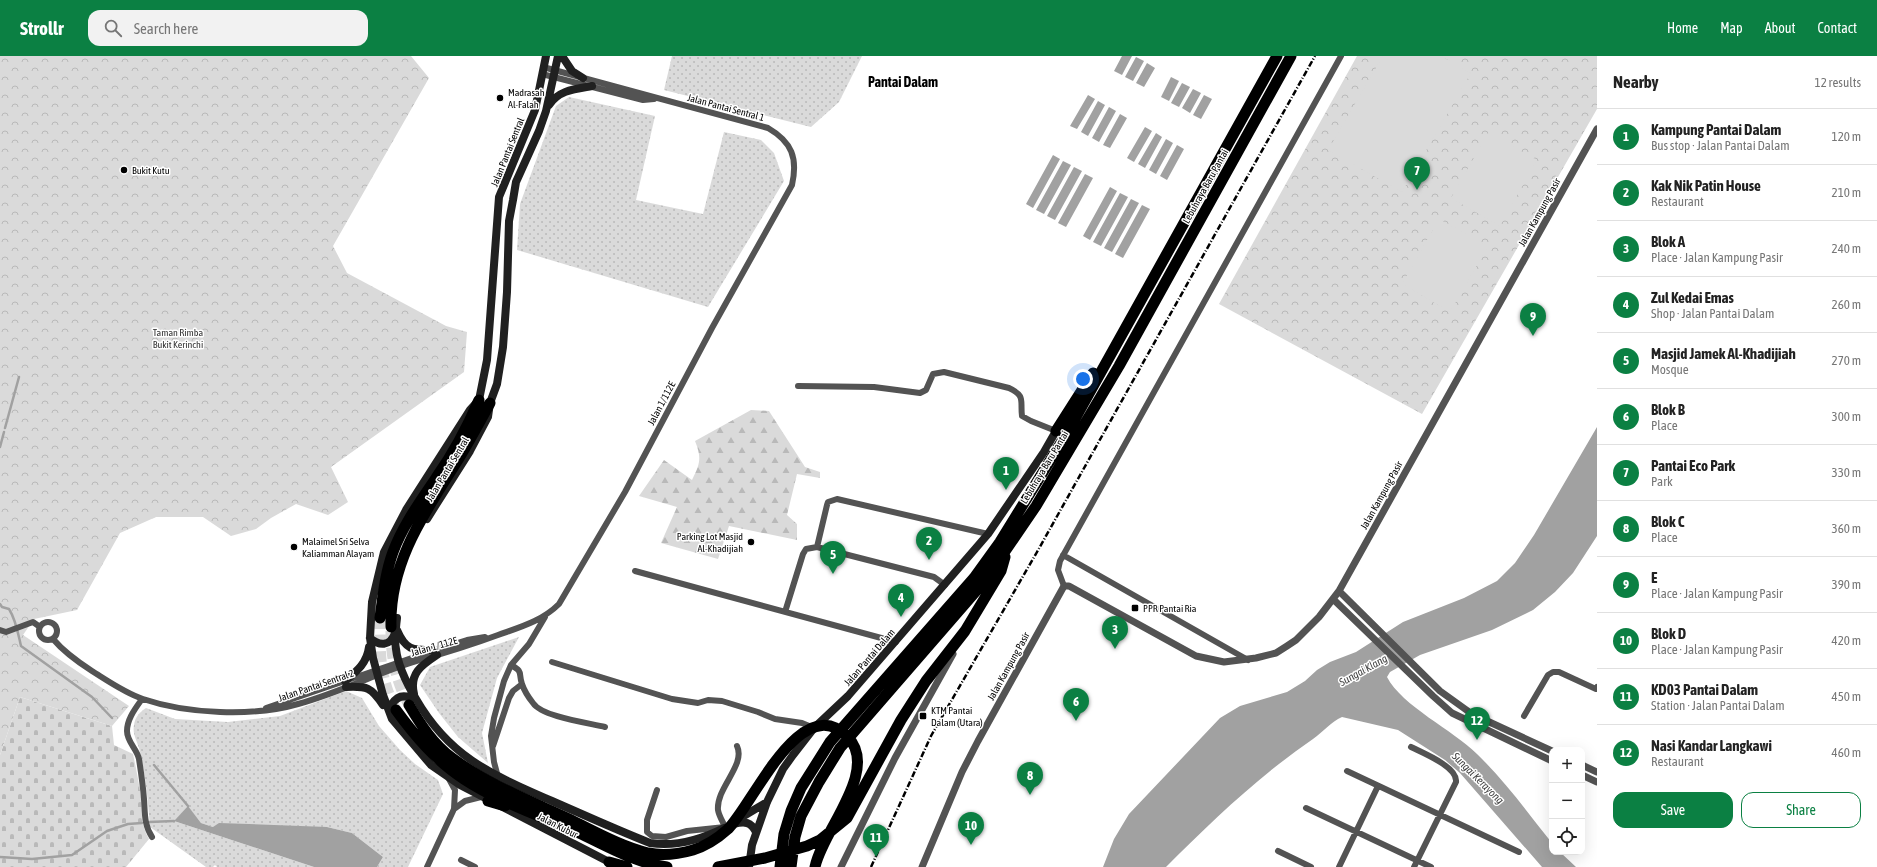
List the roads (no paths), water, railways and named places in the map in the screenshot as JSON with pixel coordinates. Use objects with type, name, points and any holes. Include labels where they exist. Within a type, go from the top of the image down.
[{"type":"highway","name":"Lebuhraya Baru Pantai","points":[[780,867],[784,834],[791,811],[801,788],[815,765],[830,742],[974,578],[1000,542],[1067,433],[1277,56]]},
{"type":"highway","name":"Lebuhraya Baru Pantai","points":[[791,867],[795,837],[801,816],[810,797],[840,748],[984,582],[1036,506],[1119,366],[1291,56]]},
{"type":"highway","points":[[1056,431],[1090,377],[1123,333]]},
{"type":"highway","points":[[380,618],[386,574],[393,552],[402,532],[418,504],[449,458],[471,419],[478,400]]},
{"type":"highway","points":[[394,628],[393,595],[405,549],[422,516],[460,457],[490,403]]},
{"type":"highway","points":[[718,867],[765,858],[807,846],[820,840],[847,818],[901,720],[926,681],[965,631],[1001,571],[1008,547]]},
{"type":"highway","points":[[413,703],[432,740],[452,758],[488,780],[578,828],[626,856],[663,867]]},
{"type":"highway","points":[[394,714],[430,751],[464,779],[500,798],[629,847],[649,853],[680,853],[704,846],[716,838],[728,828],[740,814],[789,744],[806,730],[816,726],[826,725],[837,729],[850,740],[858,754],[858,762],[853,787],[823,844],[815,867]]},
{"type":"highway","points":[[502,779],[578,828]]},
{"type":"highway","points":[[485,799],[578,828]]},
{"type":"highway","points":[[609,862],[627,867]]},
{"type":"main road","name":"Jalan Pantai Sentral","points":[[485,799],[448,778],[431,765],[419,753],[394,714],[376,673],[370,638],[372,602],[379,569],[391,536],[406,510],[470,410],[478,400],[482,388],[488,353],[499,197],[535,110],[546,56]]},
{"type":"main road","name":"Jalan Pantai Sentral","points":[[490,403],[500,368],[507,292],[509,222],[512,200],[516,182],[539,131],[546,111],[558,56]]},
{"type":"main road","points":[[562,56],[572,70],[583,78]]},
{"type":"main road","points":[[546,111],[558,95],[566,91],[592,86]]},
{"type":"main road","points":[[499,197],[512,200]]},
{"type":"main road","points":[[492,292],[507,292]]},
{"type":"main road","name":"Jalan Pantai Dalam","points":[[749,867],[752,845],[756,832],[767,802],[783,769],[814,728],[848,696],[988,534],[1056,431]]},
{"type":"main road","points":[[370,638],[378,644],[384,645],[393,639],[394,628]]},
{"type":"main road","points":[[394,628],[404,643],[411,648],[436,653]]},
{"type":"main road","points":[[394,628],[399,664],[413,703]]},
{"type":"main road","points":[[345,684],[364,663],[368,655],[370,638]]},
{"type":"main road","points":[[413,703],[415,673],[436,653]]},
{"type":"main road","points":[[345,684],[368,688],[394,714]]},
{"type":"main road","points":[[394,714],[391,706],[393,701],[398,697],[406,696],[460,753],[502,779],[630,835],[659,844],[710,835],[728,826],[767,802]]},
{"type":"main road","name":"Jalan Kubur","points":[[485,799],[619,867]]},
{"type":"main road","points":[[728,826],[746,822],[754,827],[756,832]]},
{"type":"street","points":[[1064,586],[1058,570],[1063,555],[1341,56]]},
{"type":"street","name":"Jalan Pantai Sentral 1","points":[[543,70],[592,86],[644,100],[654,99]]},
{"type":"street","name":"Jalan Pantai Sentral 1","points":[[555,74],[583,78],[644,93],[654,99],[768,128],[789,144]]},
{"type":"street","name":"Jalan Kampung Pasir","points":[[922,867],[962,772],[1064,586],[1069,586],[1196,656],[1224,662],[1248,660],[1276,653],[1296,640],[1333,600],[1597,129]]},
{"type":"street","name":"Jalan 1/112E","points":[[376,673],[399,664],[436,653],[467,640],[498,635],[529,624],[546,616],[559,604],[581,569],[792,185],[794,165],[793,155],[789,144]]},
{"type":"street","points":[[798,386],[874,387],[920,393],[926,390],[933,374],[944,372],[1009,388],[1017,392],[1022,399],[1022,416],[1056,431]]},
{"type":"street","points":[[817,547],[828,502],[837,499],[988,534]]},
{"type":"street","points":[[785,612],[803,554],[806,549],[817,547],[934,577],[945,585]]},
{"type":"street","points":[[1063,555],[1248,660]]},
{"type":"street","points":[[635,571],[896,642]]},
{"type":"street","points":[[1339,591],[1440,691],[1472,714],[1549,750]]},
{"type":"street","points":[[1333,600],[1452,713],[1549,760]]},
{"type":"street","points":[[502,779],[492,749],[494,718],[504,681],[511,665],[529,644],[546,616]]},
{"type":"street","points":[[0,630],[6,632],[33,622],[40,627],[46,622],[53,624],[57,630],[53,638]]},
{"type":"street","name":"Jalan Pantai Sentral 2","points":[[40,627],[39,632],[41,637],[45,640],[53,638],[59,646],[82,664],[108,681],[142,699],[186,709],[219,712],[261,710],[376,673]]},
{"type":"street","points":[[841,867],[895,758],[965,631]]},
{"type":"street","points":[[552,662],[672,699],[698,703],[708,700],[722,701],[775,719],[802,723],[814,728]]},
{"type":"street","points":[[511,665],[519,669],[522,684],[533,704],[541,710],[605,727]]},
{"type":"street","points":[[1524,716],[1548,675],[1553,672],[1558,672],[1596,689],[1597,687]]},
{"type":"street","points":[[492,749],[509,698],[513,691],[522,684]]},
{"type":"street","points":[[142,699],[131,716],[127,732],[129,740],[138,757],[144,801],[144,816],[147,830],[152,838]]},
{"type":"street","points":[[657,790],[646,820],[647,832],[652,836],[666,837],[687,831],[728,826],[718,811],[721,794],[738,759],[739,751],[736,746]]},
{"type":"street","points":[[1411,747],[1453,771],[1456,777],[1456,782],[1414,867]]},
{"type":"street","points":[[1585,766],[1597,772]]},
{"type":"street","points":[[1347,771],[1519,852]]},
{"type":"street","points":[[1585,776],[1597,782]]},
{"type":"street","points":[[426,867],[454,809],[455,790],[448,778]]},
{"type":"street","points":[[1339,867],[1378,786]]},
{"type":"street","points":[[454,809],[465,801],[485,799]]},
{"type":"street","points":[[1306,808],[1432,867]]},
{"type":"street","points":[[1278,851],[1311,867]]},
{"type":"street","points":[[461,860],[475,867]]},
{"type":"water","points":[[1122,56],[1132,56],[1122,75],[1114,71]]},
{"type":"water","points":[[1136,57],[1144,61],[1133,81],[1125,77]]},
{"type":"water","points":[[1147,63],[1155,68],[1144,87],[1136,83]]},
{"type":"water","points":[[1171,77],[1179,81],[1169,101],[1161,97]]},
{"type":"water","points":[[1182,83],[1190,87],[1179,107],[1171,103]]},
{"type":"water","points":[[1193,89],[1201,93],[1190,113],[1182,108]]},
{"type":"water","points":[[1088,95],[1095,99],[1077,129],[1070,126]]},
{"type":"water","points":[[1204,95],[1212,99],[1201,119],[1193,115]]},
{"type":"water","points":[[1098,101],[1105,105],[1088,136],[1081,132]]},
{"type":"water","points":[[1109,107],[1116,111],[1099,142],[1092,138]]},
{"type":"water","points":[[1120,114],[1127,118],[1110,148],[1103,145]]},
{"type":"water","points":[[1145,127],[1152,131],[1134,162],[1127,158]]},
{"type":"water","points":[[1156,133],[1162,137],[1145,168],[1138,164]]},
{"type":"water","points":[[1166,139],[1173,143],[1156,174],[1149,170]]},
{"type":"water","points":[[1177,145],[1184,149],[1167,180],[1160,176]]},
{"type":"water","points":[[1053,155],[1060,159],[1033,208],[1026,204]]},
{"type":"water","points":[[1063,161],[1071,165],[1044,214],[1036,210]]},
{"type":"water","points":[[1074,167],[1082,171],[1055,220],[1047,216]]},
{"type":"water","points":[[1085,174],[1093,178],[1066,227],[1058,223]]},
{"type":"water","points":[[1110,187],[1117,191],[1090,240],[1083,236]]},
{"type":"water","points":[[1120,193],[1128,197],[1101,246],[1093,242]]},
{"type":"water","points":[[1131,199],[1139,203],[1112,252],[1104,248]]},
{"type":"water","points":[[1142,205],[1150,209],[1123,258],[1115,254]]},
{"type":"water","points":[[1597,427],[1597,536],[1573,573],[1555,592],[1533,610],[1492,630],[1420,655],[1390,672],[1387,677],[1394,688],[1404,698],[1467,745],[1487,764],[1507,786],[1549,839],[1549,855],[1563,855],[1576,867],[1542,867],[1460,773],[1445,760],[1398,730],[1342,717],[1293,753],[1255,784],[1218,816],[1166,867],[1103,867],[1114,839],[1129,814],[1220,718],[1240,706],[1287,692],[1305,681],[1317,670],[1330,662],[1356,652],[1403,622],[1464,598],[1497,581],[1515,563],[1534,535]]},
{"type":"water","points":[[188,806],[201,823],[213,827],[219,823],[327,827],[352,833],[383,857],[377,867],[314,867],[174,821]]},
{"type":"waterway","points":[[5,428],[19,377]]},
{"type":"waterway","points":[[0,447],[4,432]]},
{"type":"waterway","points":[[0,604],[2,607],[9,609],[21,646],[92,697],[112,718]]},
{"type":"waterway","points":[[154,765],[188,806]]},
{"type":"waterway","points":[[149,822],[174,821]]},
{"type":"waterway","points":[[0,857],[32,859],[72,855],[107,831],[128,824],[142,823]]},
{"type":"tunnel","points":[[380,618],[380,643],[383,676],[390,698],[396,710]]},
{"type":"tunnel","points":[[391,631],[395,669],[404,696],[409,705]]},
{"type":"railway","points":[[871,867],[931,736],[1037,552],[1315,56]]},
{"type":"place","name":"Madrasah Al-Falah","points":[[500,98]]},
{"type":"place","name":"Bukit Kutu","points":[[124,170]]},
{"type":"place","name":"Pantai Eco Park","points":[[1417,190]]},
{"type":"place","name":"E","points":[[1533,336]]},
{"type":"place","name":"Kampung Pantai Dalam","points":[[1006,490]]},
{"type":"place","name":"Parking Lot Masjid Al-Khadijiah","points":[[751,542]]},
{"type":"place","name":"Malaimel Sri Selva Kaliamman Alayam","points":[[294,547]]},
{"type":"place","name":"Kak Nik Patin House","points":[[929,560]]},
{"type":"place","name":"Masjid Jamek Al-Khadijiah","points":[[833,574]]},
{"type":"place","name":"PPR Pantai Ria","points":[[1135,608]]},
{"type":"place","name":"Zul Kedai Emas","points":[[901,617]]},
{"type":"place","name":"Blok A","points":[[1115,649]]},
{"type":"place","name":"KTM Pantai Dalam (Utara)","points":[[923,716]]},
{"type":"place","name":"Blok B","points":[[1076,721]]},
{"type":"place","name":"Nasi Kandar Langkawi","points":[[1477,740]]},
{"type":"place","name":"Blok C","points":[[1030,795]]},
{"type":"place","name":"Blok D","points":[[971,845]]},
{"type":"place","name":"KD03 Pantai Dalam","points":[[876,857]]},
{"type":"district","name":"Pantai Dalam","points":[[903,82]]},
{"type":"park label","name":"Taman Rimba Bukit Kerinchi","points":[[178,338]]},
{"type":"water label","name":"Sungai Klang","points":[[1363,670]]},
{"type":"water label","name":"Sungai Kerayong","points":[[1478,778]]}]
